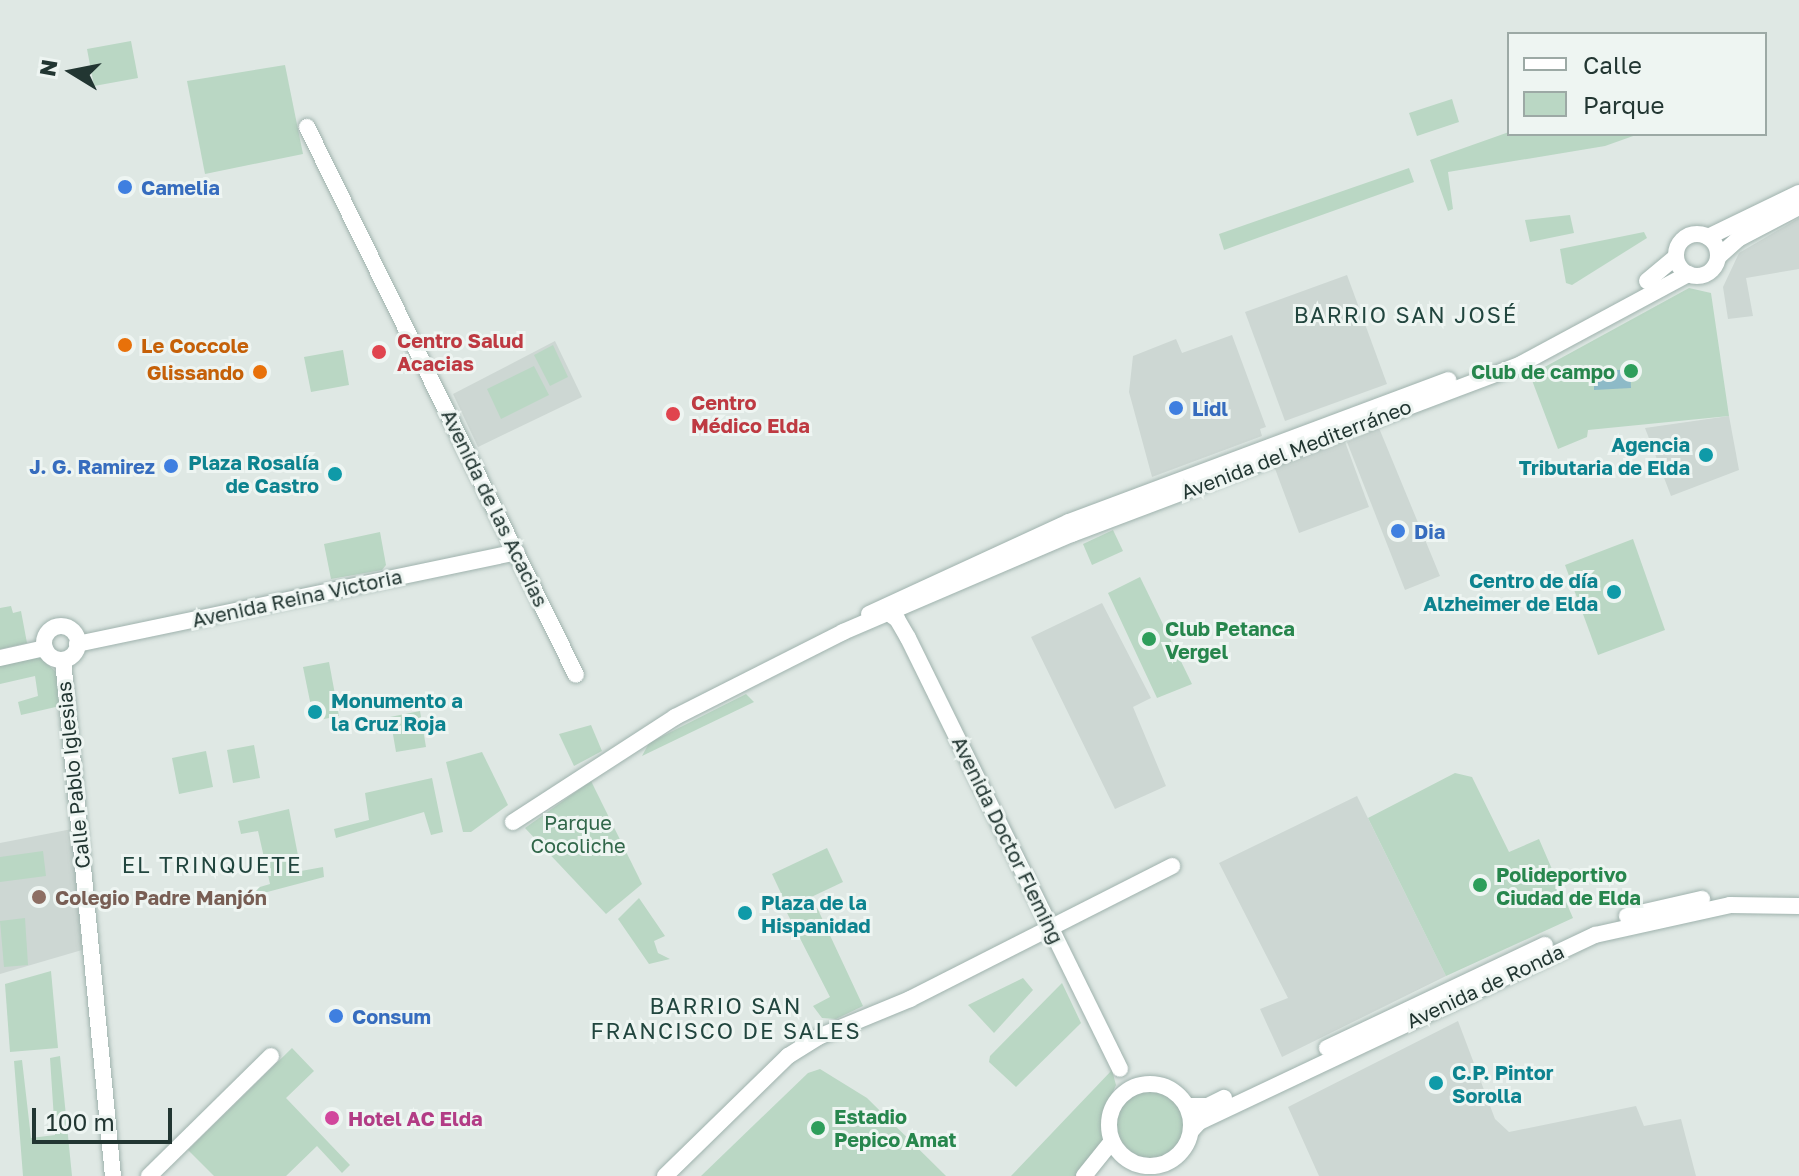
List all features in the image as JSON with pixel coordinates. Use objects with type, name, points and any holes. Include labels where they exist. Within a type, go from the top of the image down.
[{"type":"street","name":"Avenida de las Acacias","points":[[307,127],[576,675]]},
{"type":"street","points":[[1799,193],[1708,237],[1686,237],[1676,257],[1688,274],[1708,273],[1718,257],[1738,239],[1799,207]]},
{"type":"street","points":[[1708,237],[1718,257]]},
{"type":"street","name":"Avenida del Mediterráneo","points":[[891,613],[927,584],[1069,522],[1525,352],[1662,272],[1676,257]]},
{"type":"street","name":"Avenida del Mediterráneo","points":[[513,822],[636,741],[707,699],[843,632],[1072,534],[1529,361],[1688,274]]},
{"type":"street","name":"Avenida Reina Victoria","points":[[77,644],[516,552]]},
{"type":"street","points":[[908,638],[914,603]]},
{"type":"street","name":"Avenida Doctor Fleming","points":[[891,613],[908,638],[1120,1069]]},
{"type":"street","points":[[57,627],[71,630],[77,644],[63,660],[52,658],[45,648],[48,633],[57,627]]},
{"type":"street","points":[[0,658],[45,648]]},
{"type":"street","name":"Calle Pablo Iglesias","points":[[63,660],[113,1176]]},
{"type":"street","points":[[665,1176],[788,1056],[818,1037],[910,999],[1172,866]]},
{"type":"street","name":"Avenida de Ronda","points":[[1187,1106],[1208,1106],[1454,985],[1591,926],[1662,905],[1730,895],[1799,896]]},
{"type":"street","name":"Avenida de Ronda","points":[[1191,1131],[1199,1122],[1595,935],[1730,905],[1799,906]]},
{"type":"street","points":[[149,1176],[271,1056]]},
{"type":"street","points":[[1084,1176],[1112,1141],[1111,1112],[1132,1088],[1157,1084],[1180,1096],[1187,1106],[1191,1131],[1187,1144],[1167,1163],[1117,1163],[1099,1176]]},
{"type":"street","points":[[1112,1141],[1134,1163]]},
{"type":"shaded area","points":[[1799,218],[1799,269],[1746,278],[1753,316],[1728,319],[1723,287],[1739,253]]},
{"type":"shaded area","points":[[1347,275],[1387,384],[1285,421],[1245,312]]},
{"type":"shaded area","points":[[1232,335],[1266,427],[1260,429],[1262,436],[1152,477],[1129,392],[1133,356],[1176,339],[1182,353]]},
{"type":"shaded area","points":[[555,341],[582,397],[478,447],[453,394]]},
{"type":"shaded area","points":[[1729,416],[1739,470],[1671,496],[1645,428]]},
{"type":"shaded area","points":[[1379,428],[1440,576],[1405,590],[1347,442]]},
{"type":"shaded area","points":[[1344,439],[1369,507],[1299,533],[1274,466]]},
{"type":"shaded area","points":[[1102,603],[1151,698],[1133,707],[1166,786],[1115,809],[1031,637]]},
{"type":"shaded area","points":[[1357,796],[1446,976],[1282,1057],[1260,1009],[1288,998],[1219,863]]},
{"type":"shaded area","name":"Colegio Padre Manjón","points":[[72,829],[82,950],[0,974],[0,843]]},
{"type":"shaded area","points":[[1458,1021],[1495,1119],[1509,1132],[1636,1106],[1644,1126],[1681,1119],[1696,1176],[1319,1176],[1288,1107]]},
{"type":"green space","points":[[131,41],[138,78],[94,86],[87,49]]},
{"type":"green space","points":[[285,65],[303,154],[205,174],[187,81]]},
{"type":"green space","points":[[1452,99],[1459,122],[1417,136],[1409,113]]},
{"type":"green space","points":[[1507,133],[1507,136],[1633,136],[1605,146],[1448,172],[1453,209],[1448,211],[1430,160]]},
{"type":"green space","points":[[1409,168],[1414,182],[1224,250],[1219,234]]},
{"type":"green space","points":[[1570,215],[1574,233],[1530,242],[1525,220]]},
{"type":"green space","points":[[1644,232],[1647,238],[1572,285],[1566,283],[1560,249]]},
{"type":"green space","name":"Club de campo","points":[[1689,288],[1711,293],[1729,416],[1588,430],[1587,437],[1558,449],[1530,375]]},
{"type":"green space","points":[[553,345],[568,377],[550,386],[534,355]]},
{"type":"green space","points":[[343,350],[349,385],[311,392],[304,357]]},
{"type":"green space","points":[[534,366],[549,395],[501,419],[487,389]]},
{"type":"green space","points":[[1113,530],[1123,551],[1092,565],[1083,544]]},
{"type":"green space","points":[[380,532],[386,565],[382,570],[331,579],[324,544]]},
{"type":"green space","points":[[1633,539],[1665,630],[1598,655],[1565,565]]},
{"type":"green space","name":"Club Petanca Vergel","points":[[1140,577],[1192,684],[1157,698],[1108,593]]},
{"type":"green space","points":[[11,606],[13,613],[21,611],[27,643],[0,649],[0,608]]},
{"type":"green space","points":[[39,656],[56,672],[60,706],[21,715],[18,702],[38,696],[35,676],[0,684],[0,664]]},
{"type":"green space","points":[[329,662],[339,716],[314,721],[303,667]]},
{"type":"green space","points":[[746,694],[754,702],[642,756],[649,743]]},
{"type":"green space","points":[[420,711],[426,747],[396,752],[390,717]]},
{"type":"green space","points":[[591,725],[602,751],[574,766],[559,734]]},
{"type":"green space","points":[[254,745],[260,778],[233,783],[227,750]]},
{"type":"green space","points":[[206,751],[213,787],[179,794],[172,758]]},
{"type":"green space","points":[[482,752],[508,805],[471,832],[463,832],[446,762]]},
{"type":"green space","name":"Polideportivo Ciudad de Elda","points":[[1455,773],[1472,777],[1509,852],[1539,839],[1573,918],[1446,976],[1368,818]]},
{"type":"green space","points":[[432,778],[443,832],[431,835],[424,812],[336,838],[334,829],[369,820],[365,793]]},
{"type":"green space","name":"Parque Cocoliche","points":[[591,781],[642,884],[606,914],[525,828]]},
{"type":"green space","points":[[289,809],[301,871],[323,867],[324,877],[252,896],[250,890],[270,884],[258,831],[241,834],[238,821]]},
{"type":"green space","points":[[827,848],[843,882],[788,908],[772,874]]},
{"type":"green space","points":[[43,851],[46,876],[0,882],[0,857]]},
{"type":"green space","points":[[639,898],[665,936],[654,941],[658,953],[670,959],[649,964],[618,919]]},
{"type":"green space","points":[[813,899],[863,1006],[836,1019],[822,1018],[813,1006],[830,997],[786,911]]},
{"type":"green space","points":[[25,918],[28,965],[4,967],[0,921]]},
{"type":"green space","points":[[51,971],[58,1048],[10,1052],[5,984]]},
{"type":"green space","points":[[1023,978],[1033,990],[994,1033],[968,1005]]},
{"type":"green space","points":[[1062,983],[1081,1023],[1016,1087],[989,1062],[990,1056]]},
{"type":"green space","points":[[292,1048],[314,1071],[286,1098],[350,1165],[342,1173],[317,1146],[286,1176],[214,1176],[188,1150]]},
{"type":"green space","points":[[60,1056],[72,1176],[23,1176],[14,1061],[22,1060],[31,1138],[55,1135],[50,1058]]},
{"type":"green space","points":[[820,1069],[867,1098],[946,1176],[701,1176],[808,1073]]},
{"type":"green space","points":[[1112,1070],[1116,1085],[1105,1110],[1105,1141],[1077,1176],[1011,1176]]},
{"type":"green space","points":[[1151,1090],[1175,1100],[1185,1124],[1175,1148],[1151,1158],[1127,1148],[1117,1124],[1127,1100]]},
{"type":"water","points":[[1630,369],[1631,388],[1594,390],[1594,372]]},
{"type":"place","name":"Camelia","points":[[125,187]]},
{"type":"place","name":"Le Coccole","points":[[125,345]]},
{"type":"place","name":"Centro Salud Acacias","points":[[379,352]]},
{"type":"place","name":"Club de campo","points":[[1631,371]]},
{"type":"place","name":"Glissando","points":[[260,372]]},
{"type":"place","name":"Lidl","points":[[1176,408]]},
{"type":"place","name":"Centro Médico Elda","points":[[673,414]]},
{"type":"place","name":"Agencia Tributaria de Elda","points":[[1706,455]]},
{"type":"place","name":"J. G. Ramirez","points":[[171,466]]},
{"type":"place","name":"Plaza Rosalía de Castro","points":[[335,474]]},
{"type":"place","name":"Dia","points":[[1398,531]]},
{"type":"place","name":"Centro de día Alzheimer de Elda","points":[[1614,592]]},
{"type":"place","name":"Club Petanca Vergel","points":[[1149,639]]},
{"type":"place","name":"Monumento a la Cruz Roja","points":[[315,712]]},
{"type":"place","name":"Polideportivo Ciudad de Elda","points":[[1480,885]]},
{"type":"place","name":"Colegio Padre Manjón","points":[[39,897]]},
{"type":"place","name":"Plaza de la Hispanidad","points":[[745,913]]},
{"type":"place","name":"Consum","points":[[336,1016]]},
{"type":"place","name":"C.P. Pintor Sorolla","points":[[1436,1083]]},
{"type":"place","name":"Hotel AC Elda","points":[[332,1118]]},
{"type":"place","name":"Estadio Pepico Amat","points":[[818,1128]]},
{"type":"district","name":"BARRIO SAN JOSÉ","points":[[1406,315]]},
{"type":"district","name":"EL TRINQUETE","points":[[212,865]]},
{"type":"district","name":"BARRIO SAN FRANCISCO DE SALES","points":[[726,1018]]}]
